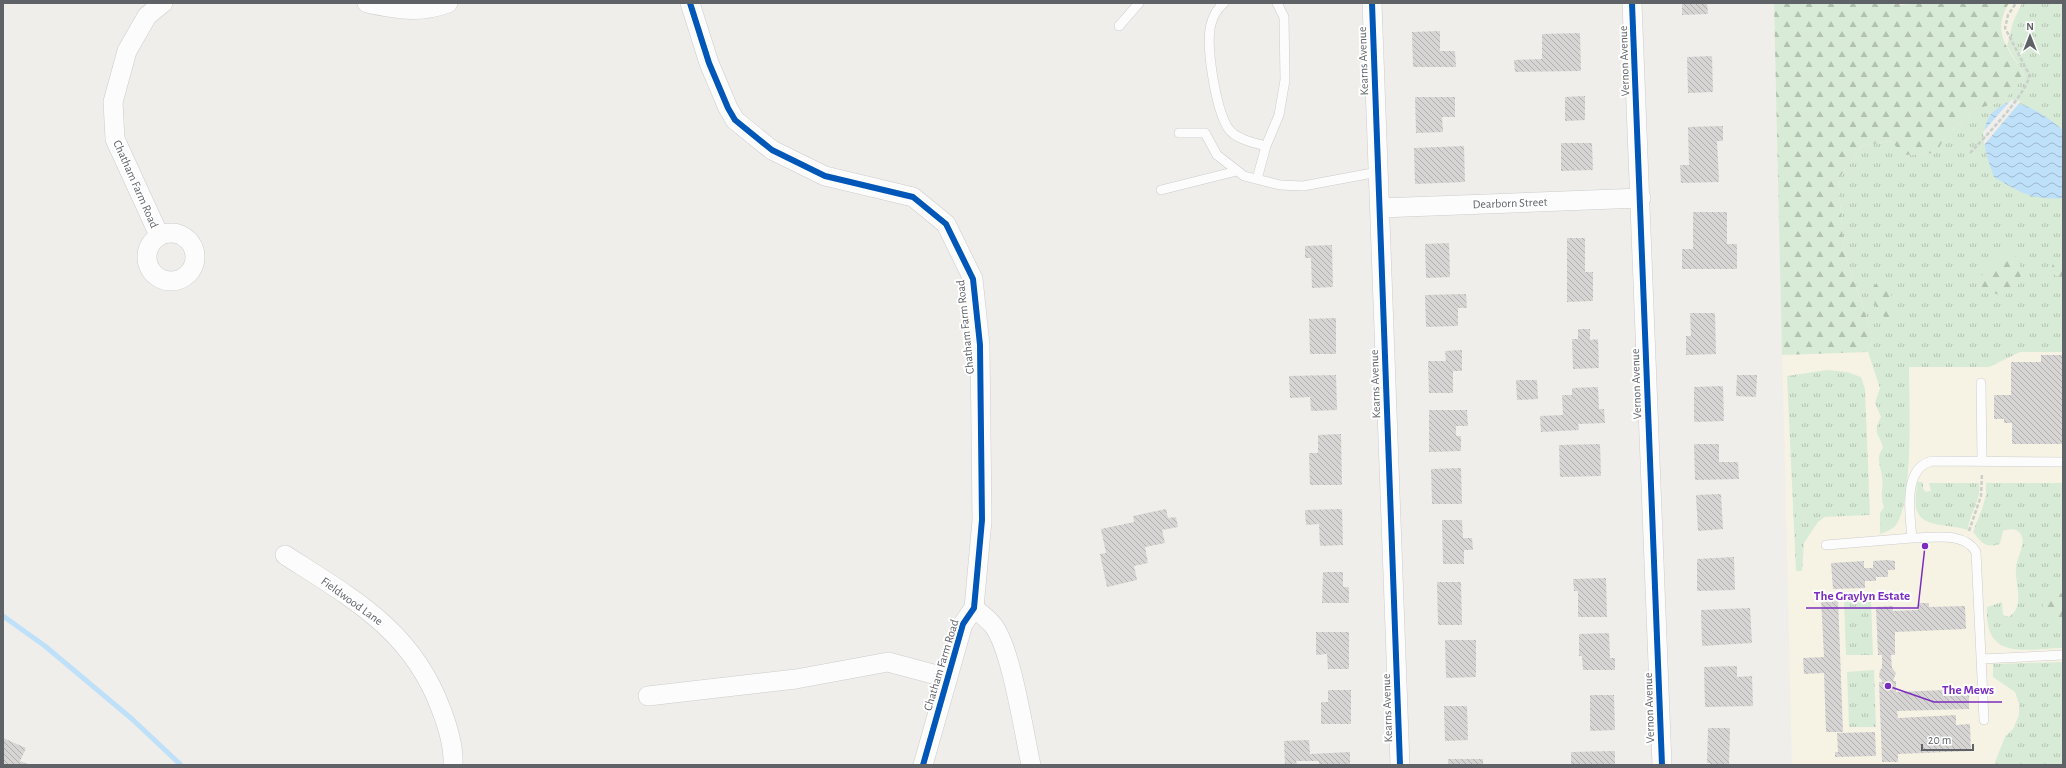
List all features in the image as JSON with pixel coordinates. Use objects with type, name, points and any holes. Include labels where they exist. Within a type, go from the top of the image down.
[{"type":"street","name":"Chatham Farm Road","points":[[159,235],[115,140],[113,102],[127,51],[146,16],[163,3]]},
{"type":"street","points":[[367,3],[402,10],[439,6],[448,3]]},
{"type":"street","name":"Chatham Farm Road","points":[[690,3],[709,63],[728,108],[735,120],[772,150],[825,176],[913,197],[946,224],[973,279],[980,344],[982,419],[982,520],[974,608],[963,624],[923,765]]},
{"type":"street","name":"Kearns Avenue","points":[[1372,3],[1400,765]]},
{"type":"street","name":"Vernon Avenue","points":[[1632,3],[1662,765]]},
{"type":"street","name":"Dearborn Street","points":[[1380,208],[1640,198]]},
{"type":"street","name":"Fieldwood Lane","points":[[285,556],[344,593],[375,616],[403,643],[421,668],[436,695],[447,724],[454,754],[453,765]]},
{"type":"street","points":[[974,608],[992,624],[1001,638],[1014,683],[1031,765]]},
{"type":"street","points":[[648,696],[796,679],[888,662],[948,678]]},
{"type":"lane","points":[[1119,26],[1139,3]]},
{"type":"lane","points":[[1224,3],[1212,21],[1209,44],[1220,111],[1228,130],[1246,140],[1266,146]]},
{"type":"lane","points":[[1257,179],[1266,146],[1279,115],[1285,80],[1284,17],[1277,3]]},
{"type":"lane","points":[[1179,133],[1205,133],[1217,155],[1244,176],[1280,185],[1304,186],[1378,172]]},
{"type":"lane","points":[[1160,190],[1237,171]]},
{"type":"lane","points":[[1982,383],[1982,460]]},
{"type":"lane","points":[[1912,538],[1910,508],[1914,477],[1919,466],[1932,461],[1982,460],[2063,462]]},
{"type":"lane","points":[[1826,544],[1912,538],[1952,538],[1965,541],[1972,545],[1978,560],[1984,720]]},
{"type":"lane","points":[[1982,659],[2063,655]]},
{"type":"path","points":[[1970,153],[2019,97],[2030,78],[2005,28],[2008,16],[2016,3]]},
{"type":"path","points":[[1965,541],[1982,496],[1982,460]]},
{"type":"shaded area","points":[[1774,3],[2063,3],[2063,743],[2005,737],[1994,764],[1792,765]]},
{"type":"green space","points":[[1774,3],[1898,3],[1901,5],[1916,3],[2009,3],[2004,14],[2002,32],[2007,48],[2024,74],[2004,101],[1976,109],[1946,135],[1936,153],[1905,155],[1890,141],[1862,146],[1838,179],[1844,251],[1873,337],[1868,352],[1782,355]]},
{"type":"green space","points":[[2022,3],[2063,3],[2063,352],[2020,352],[1989,367],[1909,367],[1910,425],[1906,494],[1902,512],[1896,525],[1880,534],[1880,513],[1884,507],[1879,455],[1883,448],[1877,433],[1878,423],[1881,417],[1875,403],[1880,388],[1868,352],[1873,337],[1844,251],[1838,179],[1862,146],[1890,141],[1906,155],[1935,153],[1946,135],[1976,109],[2004,101],[2024,74],[2007,46],[2013,22]]},
{"type":"green space","points":[[2007,251],[2015,256],[2019,264],[2021,274],[2019,283],[2014,290],[2006,294],[1995,293],[1980,286],[1980,281],[1985,271]]},
{"type":"green space","points":[[2063,257],[2063,277],[2056,276],[2052,273],[2052,267],[2057,259]]},
{"type":"green space","points":[[1877,283],[1885,284],[1891,293],[1896,316],[1892,320],[1884,316],[1874,303],[1871,289]]},
{"type":"green space","points":[[1827,370],[1847,372],[1861,377],[1865,389],[1870,515],[1825,517],[1818,522],[1804,543],[1802,571],[1796,571],[1787,376]]},
{"type":"green space","points":[[1917,482],[1923,482],[1923,489],[1926,492],[1931,491],[1929,483],[1979,483],[1979,495],[1968,530],[1931,523],[1920,516],[1917,511],[1916,504]]},
{"type":"green space","points":[[1986,483],[2063,483],[2063,648],[2021,650],[2000,644],[1992,636],[1988,624],[1987,607],[2002,602],[2003,615],[2009,617],[2017,607],[2018,594],[2016,567],[2022,545],[2022,537],[2018,531],[2010,529],[2003,531],[2000,544],[1991,546],[1982,542],[1973,532],[1986,495]]},
{"type":"green space","points":[[2057,592],[2063,594],[2063,627],[2045,618],[2043,611],[2043,602],[2047,594]]},
{"type":"green space","points":[[1871,600],[1873,655],[1846,655],[1844,601]]},
{"type":"green space","points":[[2063,662],[2063,765],[1994,765],[2005,737],[2013,729],[2019,715],[2019,704],[2015,692],[1993,677],[1993,664]]},
{"type":"green space","points":[[1874,670],[1876,727],[1849,727],[1847,672]]},
{"type":"water","points":[[2008,102],[2030,108],[2063,130],[2063,198],[2053,199],[2035,197],[2019,191],[1994,177],[1986,153],[1984,136],[1985,128],[1987,120],[1992,113]]},
{"type":"pier","points":[[2011,100],[2021,101],[1984,145],[1983,132]]},
{"type":"building","points":[[1682,3],[1707,3],[1708,14],[1682,15]]},
{"type":"building","points":[[1440,31],[1440,51],[1455,51],[1456,67],[1413,67],[1412,32]]},
{"type":"building","points":[[1580,33],[1581,71],[1515,72],[1514,60],[1542,59],[1542,34]]},
{"type":"building","points":[[1712,56],[1713,92],[1688,93],[1687,57]]},
{"type":"building","points":[[1585,96],[1585,120],[1565,121],[1565,97]]},
{"type":"building","points":[[1415,97],[1455,97],[1455,117],[1442,117],[1443,132],[1416,133]]},
{"type":"building","points":[[1723,126],[1723,141],[1717,141],[1719,182],[1681,183],[1680,165],[1689,165],[1688,127]]},
{"type":"building","points":[[1561,143],[1592,143],[1593,170],[1561,171]]},
{"type":"building","points":[[1464,146],[1465,182],[1415,184],[1414,148]]},
{"type":"building","points":[[1693,212],[1727,212],[1727,244],[1737,244],[1737,269],[1682,269],[1682,249],[1693,249]]},
{"type":"building","points":[[1567,238],[1585,238],[1585,272],[1593,272],[1593,301],[1567,302]]},
{"type":"building","points":[[1449,243],[1450,277],[1426,278],[1425,244]]},
{"type":"building","points":[[1332,245],[1333,287],[1312,288],[1311,258],[1305,258],[1305,246]]},
{"type":"building","points":[[1466,294],[1467,308],[1458,308],[1458,326],[1426,327],[1425,295]]},
{"type":"building","points":[[1690,313],[1715,313],[1716,354],[1686,355],[1686,336],[1691,336]]},
{"type":"building","points":[[1336,318],[1336,354],[1310,354],[1309,319]]},
{"type":"building","points":[[1578,329],[1590,329],[1590,340],[1598,339],[1599,368],[1573,369],[1572,339],[1578,339]]},
{"type":"building","points":[[1462,350],[1462,371],[1453,371],[1453,393],[1429,393],[1428,361],[1446,361],[1445,351]]},
{"type":"building","points":[[2041,355],[2063,355],[2063,444],[2012,444],[2012,423],[2004,423],[2004,419],[1994,419],[1994,395],[2011,395],[2011,362],[2041,362]]},
{"type":"building","points":[[1336,375],[1337,410],[1311,411],[1310,397],[1290,398],[1289,376]]},
{"type":"building","points":[[1737,375],[1757,375],[1756,397],[1736,396]]},
{"type":"building","points":[[1516,380],[1537,380],[1538,399],[1517,400]]},
{"type":"building","points":[[1723,386],[1724,421],[1694,422],[1694,387]]},
{"type":"building","points":[[1598,387],[1599,409],[1604,409],[1605,423],[1578,424],[1579,430],[1541,432],[1540,416],[1563,415],[1562,395],[1572,395],[1572,388]]},
{"type":"building","points":[[1429,410],[1467,410],[1468,426],[1456,426],[1456,436],[1461,436],[1461,451],[1429,452]]},
{"type":"building","points":[[1341,434],[1342,485],[1310,485],[1309,453],[1318,453],[1318,435]]},
{"type":"building","points":[[1600,444],[1601,476],[1560,477],[1559,445]]},
{"type":"building","points":[[1694,444],[1719,444],[1719,462],[1738,462],[1739,479],[1695,480]]},
{"type":"building","points":[[1461,468],[1462,504],[1432,504],[1431,469]]},
{"type":"building","points":[[1721,494],[1723,529],[1698,531],[1696,495]]},
{"type":"building","points":[[1166,509],[1168,518],[1176,517],[1178,527],[1162,530],[1165,543],[1145,547],[1148,563],[1134,566],[1137,580],[1107,587],[1100,554],[1106,553],[1101,529],[1134,522],[1133,516]]},
{"type":"building","points":[[1342,509],[1343,545],[1320,546],[1319,524],[1306,525],[1305,510]]},
{"type":"building","points":[[1442,520],[1462,520],[1463,538],[1472,538],[1473,550],[1464,550],[1464,564],[1443,564]]},
{"type":"building","points":[[1734,557],[1735,590],[1697,591],[1697,559]]},
{"type":"building","points":[[1864,561],[1864,568],[1873,568],[1873,561],[1895,561],[1895,570],[1888,570],[1888,577],[1876,577],[1876,581],[1865,581],[1865,588],[1833,589],[1831,563]]},
{"type":"building","points":[[1323,572],[1343,572],[1343,587],[1349,587],[1349,603],[1322,603]]},
{"type":"building","points":[[1606,578],[1607,617],[1578,617],[1578,591],[1574,591],[1573,579]]},
{"type":"building","points":[[1437,582],[1461,582],[1462,625],[1438,625]]},
{"type":"building","points":[[1821,598],[1838,598],[1843,732],[1826,732],[1824,673],[1804,674],[1803,658],[1824,657]]},
{"type":"building","points":[[1918,603],[1929,603],[1929,607],[1965,606],[1966,629],[1895,632],[1895,655],[1891,655],[1892,668],[1896,673],[1893,681],[1896,681],[1896,692],[1969,689],[1969,709],[1897,711],[1898,718],[1956,715],[1956,725],[1970,724],[1971,751],[1898,754],[1898,762],[1882,762],[1879,682],[1883,682],[1879,677],[1880,670],[1882,668],[1882,655],[1878,655],[1876,607],[1893,606],[1893,611],[1918,610]]},
{"type":"building","points":[[1750,608],[1752,643],[1702,646],[1701,610]]},
{"type":"building","points":[[1316,632],[1349,632],[1349,669],[1328,669],[1327,654],[1316,655]]},
{"type":"building","points":[[1609,633],[1610,658],[1615,658],[1615,670],[1583,670],[1582,656],[1579,656],[1579,634]]},
{"type":"building","points":[[1445,640],[1476,640],[1476,677],[1446,678]]},
{"type":"building","points":[[1737,666],[1737,677],[1752,676],[1753,706],[1705,707],[1704,667]]},
{"type":"building","points":[[1328,690],[1351,690],[1351,724],[1321,724],[1321,702],[1328,702]]},
{"type":"building","points":[[1590,695],[1614,695],[1615,730],[1590,731]]},
{"type":"building","points":[[1444,706],[1467,706],[1468,740],[1445,741]]},
{"type":"building","points":[[1708,728],[1730,728],[1729,765],[1710,765],[1710,763],[1707,763]]},
{"type":"building","points":[[1875,732],[1876,756],[1835,757],[1835,752],[1838,752],[1837,733]]},
{"type":"building","points":[[3,738],[26,748],[20,761],[30,765],[3,765]]},
{"type":"building","points":[[1309,740],[1310,754],[1350,752],[1350,765],[1319,765],[1319,761],[1296,761],[1297,765],[1285,765],[1284,741]]},
{"type":"building","points":[[1615,751],[1615,765],[1571,765],[1571,752]]},
{"type":"building","points":[[1448,759],[1483,759],[1483,765],[1448,765]]},
{"type":"waterway","points":[[3,616],[45,646],[132,719],[181,765]]},
{"type":"cycle path","points":[[690,3],[709,63],[728,108],[735,120],[772,150],[825,176],[913,197],[946,224],[973,279],[980,345],[982,520],[974,608],[963,624],[923,765]]},
{"type":"cycle path","points":[[1372,3],[1400,765]]},
{"type":"cycle path","points":[[1632,3],[1662,765]]},
{"type":"place","name":"The Graylyn Estate","points":[[1925,546]]},
{"type":"place","name":"The Mews","points":[[1888,686]]}]
